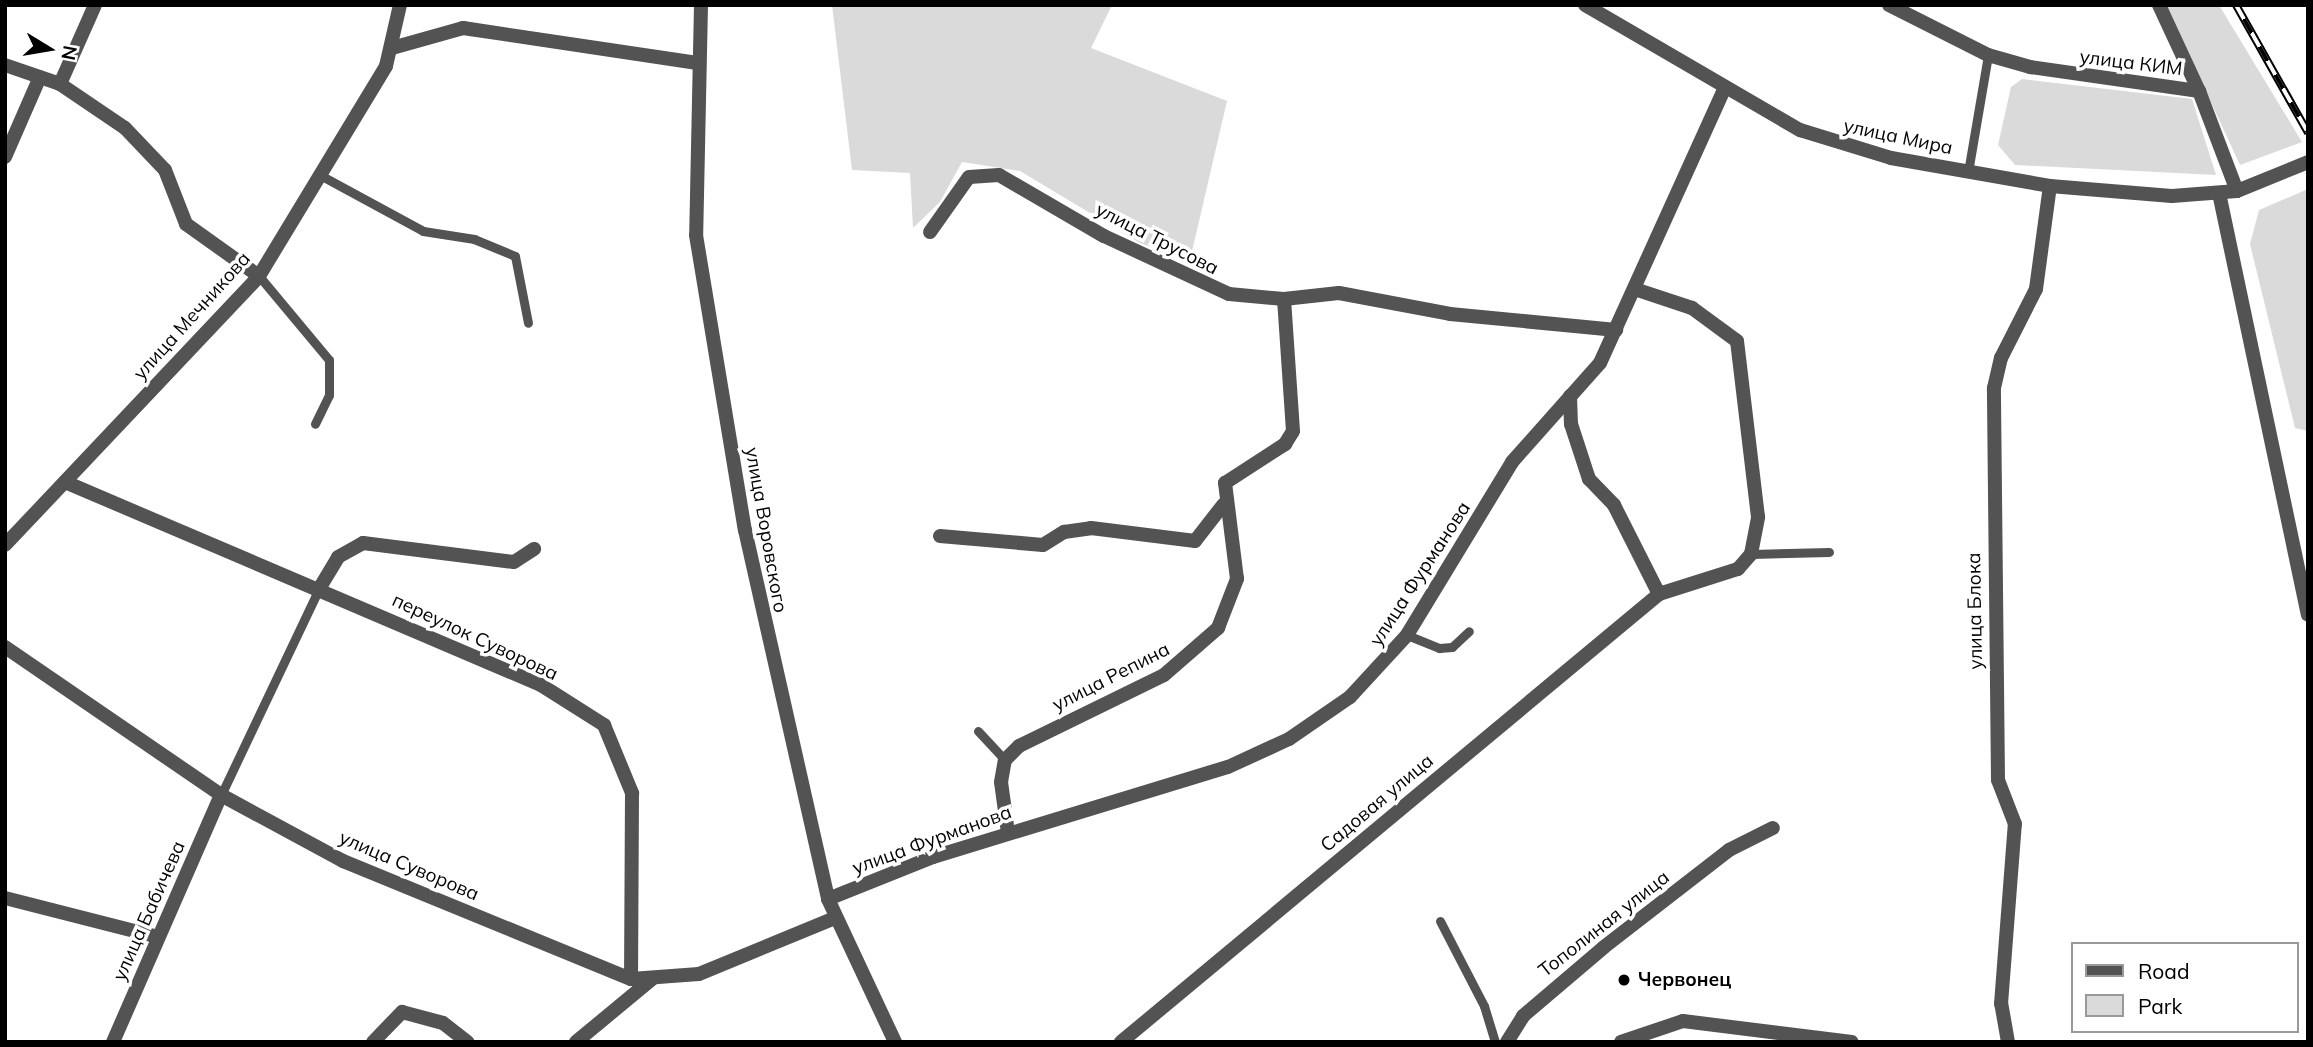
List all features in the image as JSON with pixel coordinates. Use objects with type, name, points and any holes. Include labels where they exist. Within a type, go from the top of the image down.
[{"type":"street","points":[[60,84],[95,5]]},
{"type":"street","name":"улица Мечникова","points":[[5,545],[259,276],[393,48],[400,5]]},
{"type":"street","name":"улица Воровского","points":[[701,5],[697,63],[696,235],[745,530],[828,900],[895,1042]]},
{"type":"street","name":"улица Мира","points":[[1585,5],[1726,88],[1821,139],[1968,172],[2050,186],[2219,193],[2237,191]]},
{"type":"street","name":"улица КИМ","points":[[1889,5],[1988,55],[2065,74],[2200,91],[2237,191]]},
{"type":"street","points":[[2160,5],[2200,91]]},
{"type":"street","points":[[393,48],[463,28],[697,63]]},
{"type":"street","points":[[5,65],[60,84],[125,128],[165,170],[186,224],[259,276]]},
{"type":"street","points":[[5,157],[40,77]]},
{"type":"street","name":"улица Фурманова","points":[[828,900],[1008,833],[1228,767],[1289,739],[1350,697],[1407,635],[1512,462],[1600,363],[1726,88]]},
{"type":"street","points":[[2237,191],[2308,162]]},
{"type":"street","name":"улица Трусова","points":[[930,232],[969,177],[999,175],[1207,288],[1284,299],[1339,293],[1450,314],[1616,330]]},
{"type":"street","name":"улица Блока","points":[[2008,1042],[2001,1004],[2015,824],[1998,780],[1994,388],[2001,358],[2036,289],[2050,186]]},
{"type":"street","points":[[2219,193],[2308,615]]},
{"type":"street","points":[[1635,289],[1692,308],[1737,341],[1758,517],[1751,554]]},
{"type":"street","points":[[940,536],[1043,545],[1064,532],[1091,528],[1195,541],[1223,505],[1230,477],[1285,444],[1293,431],[1284,299]]},
{"type":"street","points":[[1570,396],[1571,424],[1589,479],[1614,505],[1659,594]]},
{"type":"street","name":"переулок Суворова","points":[[65,482],[541,685],[604,724],[632,793],[631,979]]},
{"type":"street","name":"улица Репина","points":[[1006,760],[1019,746],[1164,674],[1218,628],[1237,579],[1237,548],[1223,505]]},
{"type":"street","points":[[319,589],[338,558],[363,543],[514,562],[534,549]]},
{"type":"street","name":"Садовая улица","points":[[1121,1042],[1659,594],[1738,569],[1751,554]]},
{"type":"street","name":"улица Суворова","points":[[5,647],[221,795],[343,861],[631,979],[699,974],[835,918]]},
{"type":"street","points":[[1006,760],[1008,833]]},
{"type":"street","name":"улица Бабичева","points":[[113,1042],[221,795]]},
{"type":"street","name":"Тополиная улица","points":[[1507,1042],[1523,1016],[1604,947],[1660,910],[1729,849],[1773,828]]},
{"type":"street","points":[[5,898],[158,937]]},
{"type":"street","points":[[576,1042],[652,979]]},
{"type":"street","points":[[373,1042],[402,1012],[443,1024],[467,1042]]},
{"type":"street","points":[[1621,1042],[1684,1021],[1852,1042]]},
{"type":"lane","points":[[1968,172],[1988,55]]},
{"type":"lane","points":[[320,175],[423,231],[474,239],[514,256],[528,323]]},
{"type":"lane","points":[[259,276],[329,360],[330,395],[315,424]]},
{"type":"lane","points":[[1751,554],[1829,552]]},
{"type":"lane","points":[[221,795],[319,589]]},
{"type":"lane","points":[[1407,635],[1439,648],[1452,647],[1469,631]]},
{"type":"lane","points":[[978,732],[1006,760]]},
{"type":"lane","points":[[1440,921],[1484,1006],[1495,1042]]},
{"type":"green space","points":[[832,5],[1112,5],[1091,48],[1227,101],[1190,260],[1140,243],[1020,171],[962,162],[940,202],[913,228],[910,173],[852,170]]},
{"type":"green space","points":[[2166,5],[2219,5],[2302,142],[2240,165]]},
{"type":"green space","points":[[2022,79],[2192,99],[2216,175],[2015,165],[1998,145],[2011,87]]},
{"type":"green space","points":[[2308,189],[2308,431],[2295,428],[2250,244],[2259,210]]},
{"type":"railway","points":[[2236,5],[2308,133]]},
{"type":"place","name":"Червонец","points":[[1624,980]]}]
